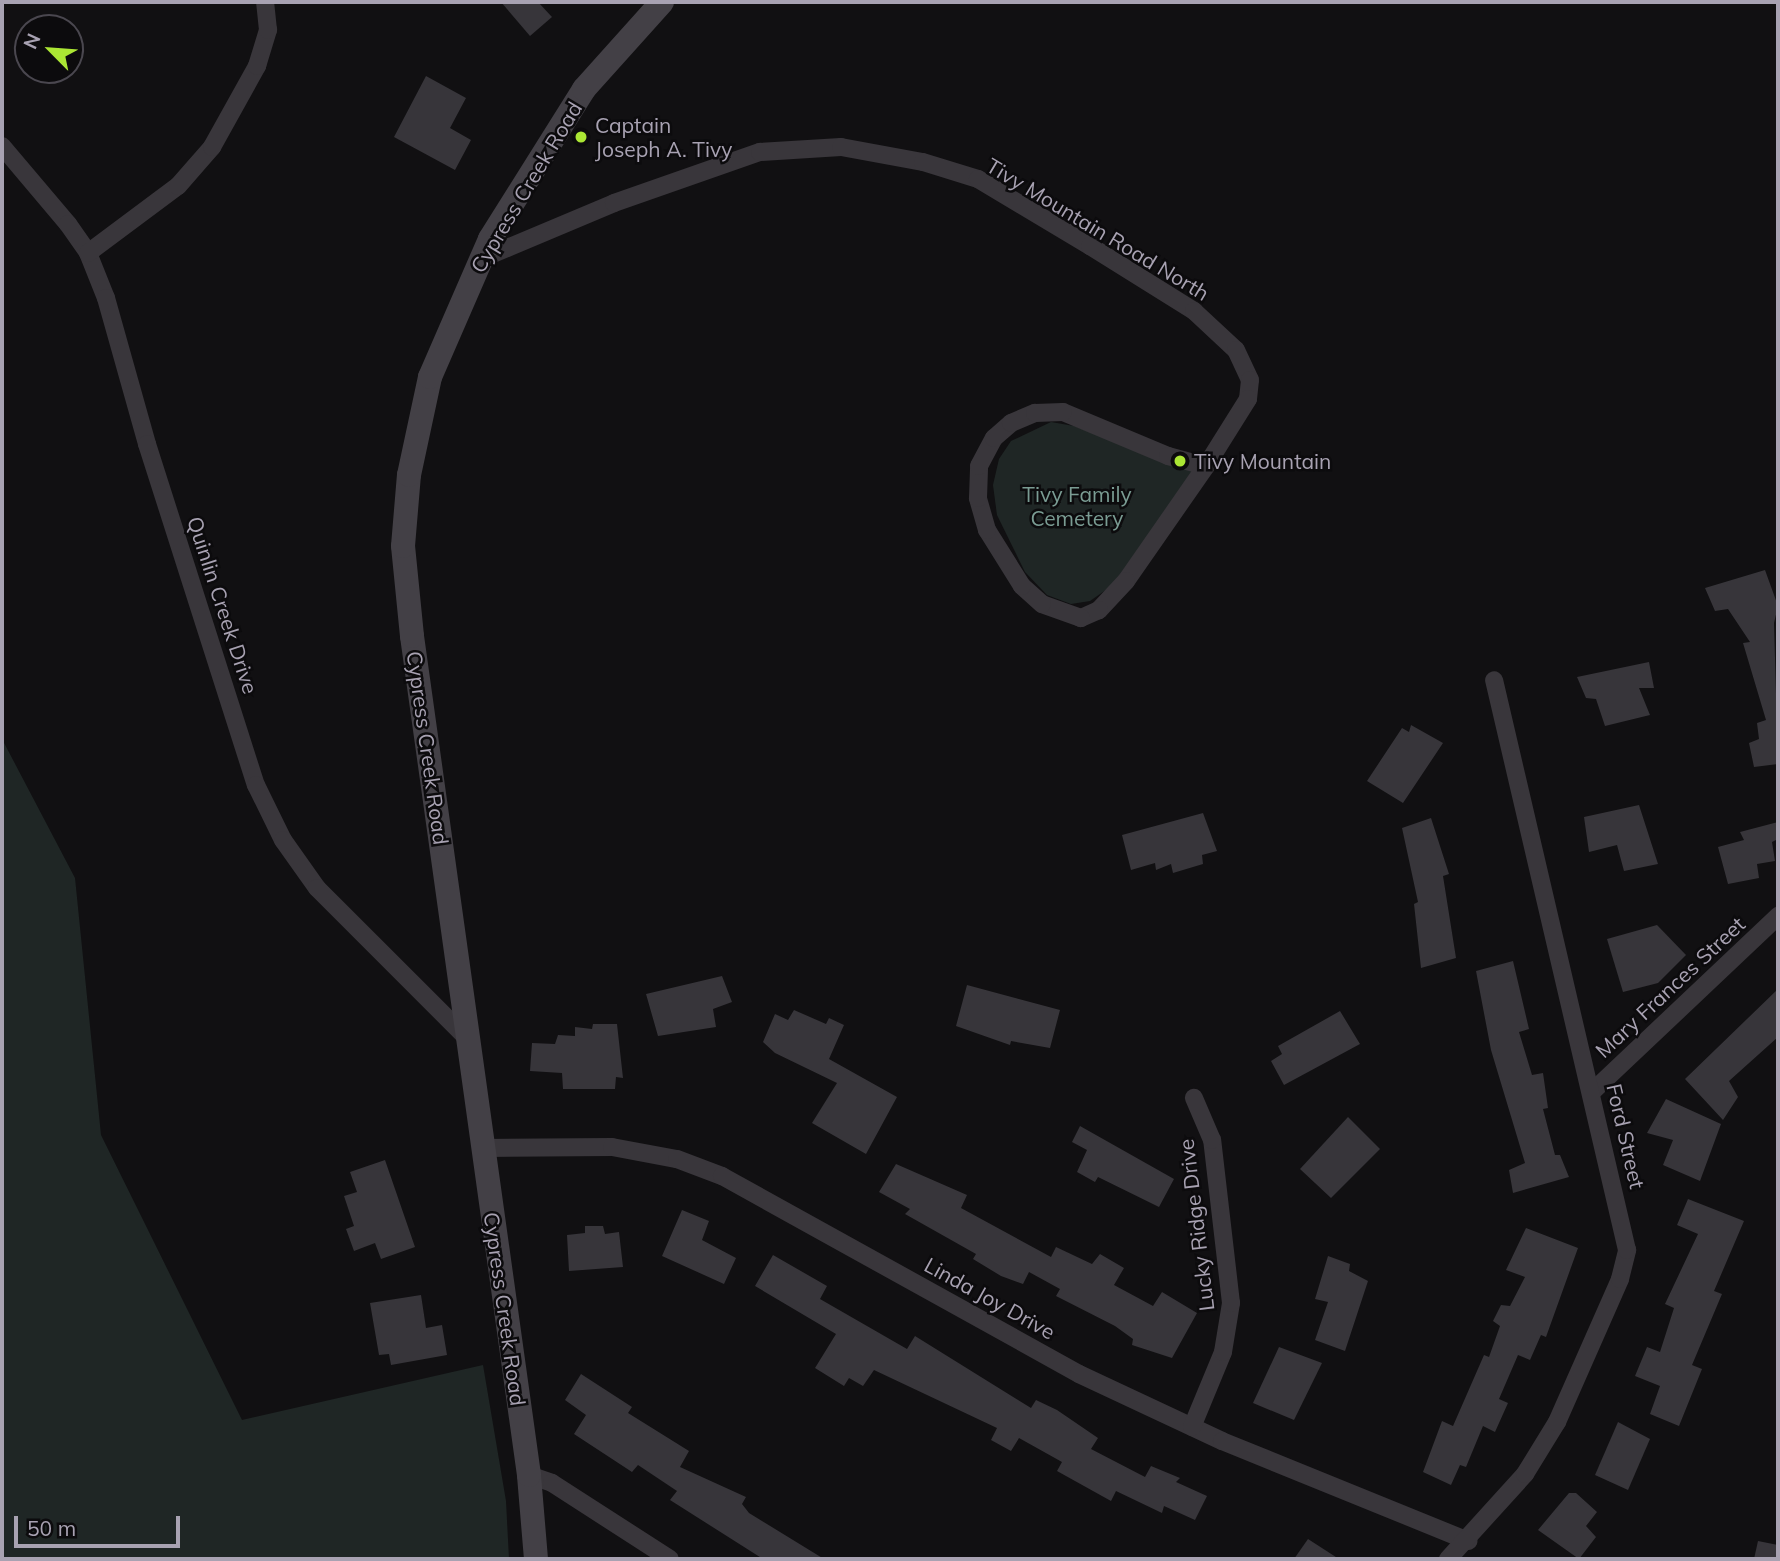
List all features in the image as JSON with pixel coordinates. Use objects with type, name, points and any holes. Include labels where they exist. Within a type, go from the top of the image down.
[{"type":"main road","name":"Cypress Creek Road","points":[[536,1559],[529,1475],[403,546],[408,475],[430,377],[481,259],[525,179],[584,89],[662,2]]},
{"type":"street","points":[[88,253],[178,186],[212,147],[257,66],[268,30],[265,2]]},
{"type":"street","name":"Quinlin Creek Drive","points":[[2,146],[88,253],[106,298],[147,444],[256,785],[283,840],[317,888],[468,1039]]},
{"type":"street","name":"Tivy Mountain Road North","points":[[481,259],[614,203],[760,152],[841,148],[923,162],[978,179],[1194,311],[1236,350],[1250,380],[1248,399],[1206,466],[1126,581],[1099,610],[1081,618],[1042,604],[1022,586],[987,530],[978,498],[984,452],[1011,423],[1035,413],[1063,412],[1088,419],[1168,456],[1206,466]]},
{"type":"street","name":"Ford Street","points":[[1448,1559],[1468,1542],[1525,1474],[1557,1422],[1620,1279],[1627,1250],[1593,1091],[1494,680]]},
{"type":"street","name":"Mary Frances Street","points":[[1593,1091],[1778,916]]},
{"type":"street","name":"Lucky Ridge Drive","points":[[1192,1427],[1223,1352],[1231,1303],[1212,1140],[1194,1098]]},
{"type":"street","name":"Linda Joy Drive","points":[[483,1148],[612,1147],[666,1157],[722,1175],[1079,1374],[1192,1427],[1468,1542]]},
{"type":"street","points":[[529,1475],[552,1483],[670,1559]]},
{"type":"green space","name":"Tivy Family Cemetery","points":[[1051,422],[1074,426],[1193,471],[1113,585],[1090,601],[1071,604],[1047,595],[1025,572],[997,515],[993,485],[999,459],[1011,441]]},
{"type":"green space","points":[[2,739],[75,878],[101,1135],[242,1420],[483,1365],[506,1501],[509,1559],[2,1559]]},
{"type":"building","points":[[501,2],[538,2],[552,17],[530,36]]},
{"type":"building","points":[[426,76],[466,98],[450,128],[471,140],[455,170],[394,137]]},
{"type":"building","points":[[1765,570],[1778,606],[1774,623],[1778,764],[1754,767],[1749,743],[1759,739],[1757,723],[1766,720],[1743,643],[1750,642],[1728,609],[1715,611],[1705,588]]},
{"type":"building","points":[[1649,662],[1654,688],[1639,688],[1650,715],[1605,726],[1596,699],[1586,698],[1577,677]]},
{"type":"building","points":[[1411,725],[1443,743],[1403,803],[1367,781],[1402,728],[1409,732]]},
{"type":"building","points":[[1639,805],[1658,864],[1624,871],[1617,845],[1589,852],[1584,817]]},
{"type":"building","points":[[1203,813],[1217,851],[1202,855],[1203,864],[1173,873],[1171,864],[1156,870],[1155,863],[1131,870],[1122,835]]},
{"type":"building","points":[[1431,818],[1449,874],[1443,876],[1456,958],[1421,968],[1414,904],[1418,902],[1402,828]]},
{"type":"building","points":[[1778,822],[1778,839],[1772,842],[1775,861],[1757,864],[1759,878],[1728,884],[1718,847],[1744,840],[1740,832]]},
{"type":"building","points":[[1657,925],[1686,955],[1658,983],[1623,992],[1607,939]]},
{"type":"building","points":[[1513,961],[1529,1029],[1519,1032],[1532,1075],[1543,1073],[1548,1108],[1543,1109],[1555,1155],[1560,1155],[1569,1177],[1513,1193],[1509,1170],[1525,1163],[1491,1050],[1476,971]]},
{"type":"building","points":[[722,976],[732,1002],[713,1009],[716,1027],[658,1036],[646,994]]},
{"type":"building","points":[[967,985],[1060,1010],[1050,1048],[1011,1041],[1010,1045],[956,1026]]},
{"type":"building","points":[[1778,989],[1778,1037],[1729,1081],[1738,1097],[1723,1120],[1685,1079]]},
{"type":"building","points":[[794,1010],[826,1024],[829,1018],[844,1025],[829,1059],[897,1097],[866,1154],[812,1123],[837,1083],[775,1053],[763,1042],[775,1014],[788,1020]]},
{"type":"building","points":[[1340,1011],[1360,1044],[1284,1085],[1271,1061],[1282,1054],[1278,1046]]},
{"type":"building","points":[[593,1024],[617,1024],[623,1078],[616,1077],[615,1089],[563,1089],[562,1073],[530,1071],[532,1043],[555,1044],[558,1035],[575,1036],[575,1027],[592,1029]]},
{"type":"building","points":[[1666,1099],[1721,1124],[1700,1181],[1663,1165],[1673,1140],[1647,1133]]},
{"type":"building","points":[[1348,1117],[1380,1149],[1331,1198],[1300,1169]]},
{"type":"building","points":[[1080,1126],[1174,1179],[1159,1207],[1098,1177],[1095,1182],[1077,1172],[1087,1150],[1072,1142]]},
{"type":"building","points":[[385,1160],[415,1247],[381,1259],[375,1243],[354,1251],[346,1229],[354,1226],[344,1196],[357,1192],[350,1172]]},
{"type":"building","points":[[896,1164],[967,1195],[961,1208],[1051,1257],[1056,1247],[1092,1264],[1100,1254],[1124,1268],[1114,1285],[1153,1306],[1162,1292],[1197,1313],[1172,1358],[1132,1345],[1133,1339],[1115,1326],[1056,1296],[1060,1289],[1029,1272],[1023,1284],[1001,1276],[973,1259],[976,1254],[905,1214],[910,1209],[879,1192]]},
{"type":"building","points":[[1688,1199],[1744,1221],[1714,1291],[1722,1294],[1692,1365],[1702,1369],[1679,1426],[1650,1414],[1660,1386],[1635,1376],[1647,1347],[1660,1352],[1674,1308],[1665,1304],[1698,1234],[1677,1225]]},
{"type":"building","points":[[682,1210],[709,1221],[702,1240],[736,1258],[724,1284],[662,1256]]},
{"type":"building","points":[[585,1226],[603,1226],[605,1234],[619,1232],[623,1267],[569,1271],[567,1235],[585,1233]]},
{"type":"building","points":[[1526,1228],[1578,1248],[1546,1337],[1541,1335],[1530,1360],[1518,1355],[1499,1399],[1508,1403],[1495,1432],[1483,1426],[1466,1467],[1460,1465],[1451,1485],[1423,1472],[1442,1421],[1453,1426],[1484,1355],[1489,1357],[1500,1326],[1493,1321],[1501,1305],[1510,1306],[1525,1277],[1506,1270]]},
{"type":"building","points":[[773,1255],[827,1286],[820,1299],[907,1349],[915,1336],[1031,1408],[1036,1400],[1057,1410],[1098,1438],[1091,1449],[1145,1477],[1151,1466],[1180,1478],[1176,1482],[1207,1496],[1195,1520],[1164,1506],[1162,1513],[1116,1491],[1111,1501],[1057,1471],[1062,1462],[1019,1438],[1011,1451],[991,1440],[997,1428],[874,1370],[863,1386],[849,1378],[844,1386],[815,1368],[836,1334],[755,1286]]},
{"type":"building","points":[[1328,1256],[1350,1264],[1349,1271],[1368,1281],[1345,1351],[1315,1340],[1328,1302],[1315,1299]]},
{"type":"building","points":[[421,1295],[426,1328],[442,1325],[447,1355],[391,1365],[389,1354],[379,1355],[370,1303]]},
{"type":"building","points":[[1279,1347],[1322,1363],[1294,1420],[1253,1403]]},
{"type":"building","points":[[581,1374],[632,1407],[628,1413],[689,1451],[680,1467],[746,1497],[742,1504],[749,1513],[824,1559],[763,1559],[670,1500],[677,1491],[638,1465],[632,1472],[574,1434],[586,1415],[565,1400]]},
{"type":"building","points":[[1618,1422],[1650,1439],[1628,1490],[1595,1475]]},
{"type":"building","points":[[1569,1493],[1576,1493],[1597,1512],[1586,1526],[1596,1537],[1579,1559],[1538,1530]]},
{"type":"building","points":[[1308,1539],[1339,1559],[1294,1559]]},
{"type":"building","points":[[1758,1541],[1778,1545],[1778,1559],[1754,1559]]},
{"type":"place","name":"Captain Joseph A. Tivy","points":[[581,137]]},
{"type":"place","name":"Tivy Mountain","points":[[1180,461]]}]
